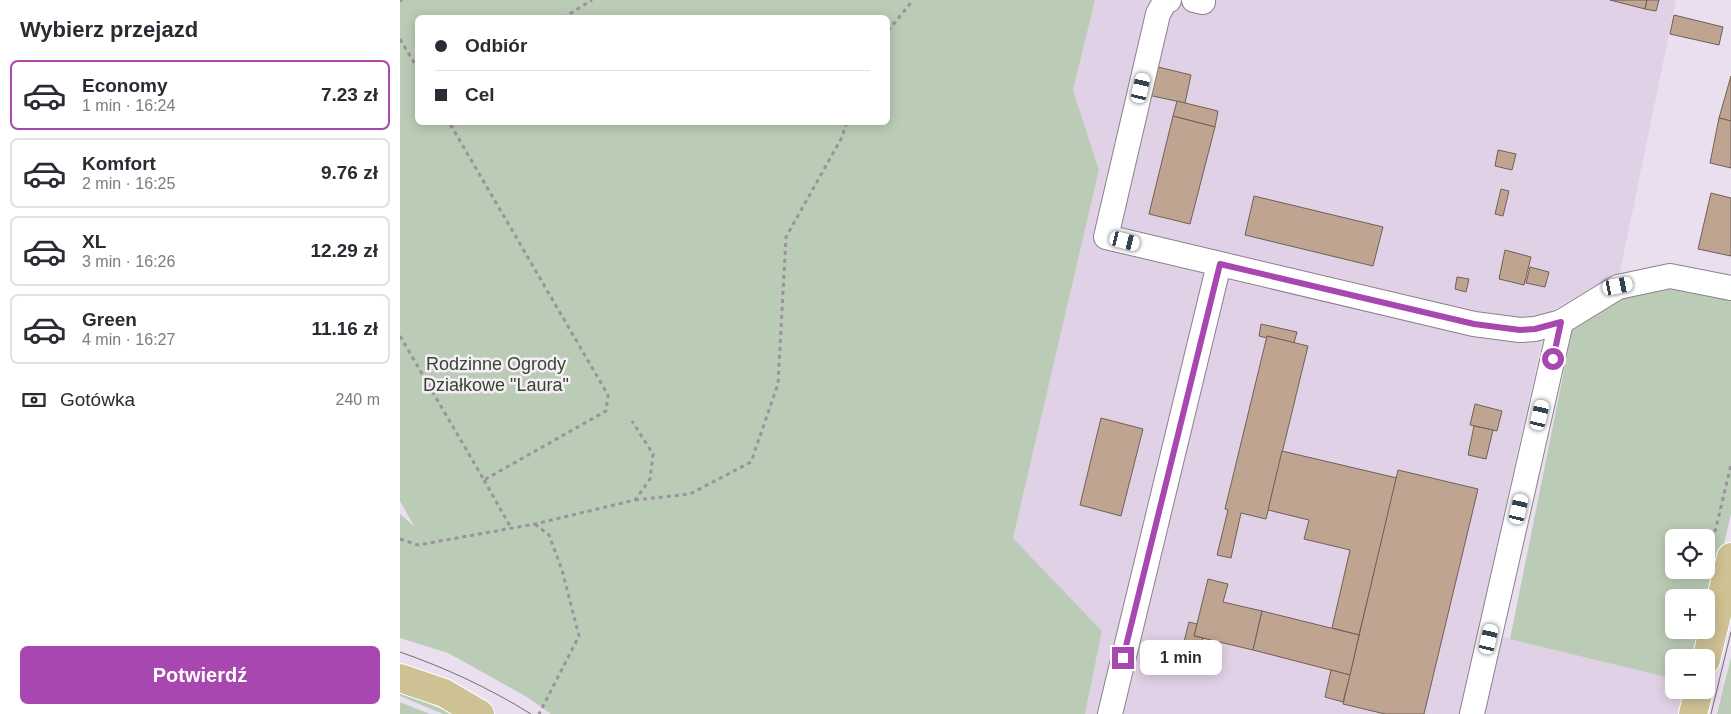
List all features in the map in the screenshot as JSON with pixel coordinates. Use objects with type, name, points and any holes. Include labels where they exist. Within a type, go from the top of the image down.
[{"type":"main road","points":[[1708,649],[1722,550]]},
{"type":"main road","points":[[400,678],[444,693],[480,714]]},
{"type":"main road","points":[[1693,714],[1697,699]]},
{"type":"lane","points":[[1169,0],[1164,1],[1158,14],[1106,237],[1474,324],[1520,330],[1535,329],[1561,322],[1618,286],[1670,276],[1731,288]]},
{"type":"lane","points":[[1110,714],[1220,264]]},
{"type":"lane","points":[[1472,714],[1561,322]]},
{"type":"path","points":[[568,15],[592,0]]},
{"type":"path","points":[[890,29],[913,0]]},
{"type":"path","points":[[400,39],[415,64]]},
{"type":"path","points":[[451,125],[608,394],[606,411],[484,480]]},
{"type":"path","points":[[400,539],[418,545],[534,524],[635,500],[690,494],[751,462],[778,384],[786,236],[847,125]]},
{"type":"path","points":[[400,336],[511,528]]},
{"type":"path","points":[[632,421],[653,454],[650,479],[635,500]]},
{"type":"path","points":[[1722,550],[1731,465]]},
{"type":"path","points":[[534,524],[549,535],[562,570],[579,636],[539,714]]},
{"type":"shaded area","points":[[1095,0],[1676,0],[1620,272],[1548,313],[1478,631],[1665,677],[1665,699],[1688,699],[1684,714],[1085,714],[1102,631],[1013,538],[1099,170],[1073,90]]},
{"type":"green space","name":"Rodzinne Ogrody Działkowe \"Laura\"","points":[[400,0],[1095,0],[1073,90],[1099,170],[1013,538],[1102,631],[1085,714],[551,714],[527,697],[448,653],[400,638],[400,514],[414,526],[400,501]]},
{"type":"green space","points":[[1676,289],[1731,298],[1731,514],[1713,589],[1665,589],[1665,639],[1702,639],[1700,649],[1665,649],[1665,677],[1510,639],[1573,326],[1622,296]]},
{"type":"green space","points":[[1731,657],[1731,714],[1717,714]]},
{"type":"green space","points":[[400,691],[453,714],[443,714],[400,696]]},
{"type":"green space","points":[[400,702],[430,714],[400,714]]},
{"type":"building","points":[[1610,0],[1647,0],[1645,9]]},
{"type":"building","points":[[1647,0],[1659,0],[1656,11],[1645,9]]},
{"type":"building","points":[[1674,15],[1723,27],[1719,45],[1670,34]]},
{"type":"building","points":[[1154,66],[1191,75],[1185,103],[1148,95]]},
{"type":"building","points":[[1731,76],[1731,121],[1719,118]]},
{"type":"building","points":[[1177,101],[1218,111],[1215,127],[1173,116]]},
{"type":"building","points":[[1173,116],[1215,127],[1190,224],[1149,214]]},
{"type":"building","points":[[1719,118],[1731,121],[1731,168],[1710,163]]},
{"type":"building","points":[[1498,150],[1516,154],[1512,170],[1495,166]]},
{"type":"building","points":[[1501,189],[1509,191],[1503,216],[1495,214]]},
{"type":"building","points":[[1711,193],[1731,198],[1731,256],[1698,249]]},
{"type":"building","points":[[1254,196],[1383,227],[1373,266],[1245,235]]},
{"type":"building","points":[[1505,250],[1531,257],[1524,285],[1499,279]]},
{"type":"building","points":[[1530,267],[1549,272],[1545,287],[1526,283]]},
{"type":"building","points":[[1457,277],[1469,279],[1466,292],[1455,289]]},
{"type":"building","points":[[1261,324],[1297,332],[1294,343],[1267,336],[1267,338],[1259,336]]},
{"type":"building","points":[[1267,336],[1308,346],[1266,519],[1241,513],[1231,558],[1217,555],[1228,510],[1225,509]]},
{"type":"building","points":[[1475,404],[1502,411],[1497,431],[1470,425]]},
{"type":"building","points":[[1101,418],[1143,429],[1121,516],[1080,505]]},
{"type":"building","points":[[1474,426],[1493,430],[1486,459],[1468,455]]},
{"type":"building","points":[[1282,451],[1397,478],[1359,635],[1332,628],[1350,550],[1304,539],[1309,520],[1268,510]]},
{"type":"building","points":[[1398,470],[1478,489],[1424,714],[1385,714],[1343,704]]},
{"type":"building","points":[[1208,579],[1228,584],[1223,602],[1262,611],[1253,650],[1194,636]]},
{"type":"building","points":[[1262,611],[1359,635],[1350,675],[1253,650]]},
{"type":"building","points":[[1189,622],[1197,624],[1194,636],[1203,638],[1202,643],[1198,646],[1184,642]]},
{"type":"building","points":[[1331,670],[1350,675],[1343,702],[1325,697]]},
{"type":"tram line","points":[[1711,714],[1731,632]]},
{"type":"tram line","points":[[400,652],[467,679],[531,714]]},
{"type":"route","points":[[1123,658],[1220,264],[1474,324],[1520,330],[1535,329],[1561,322],[1553,359]]}]
